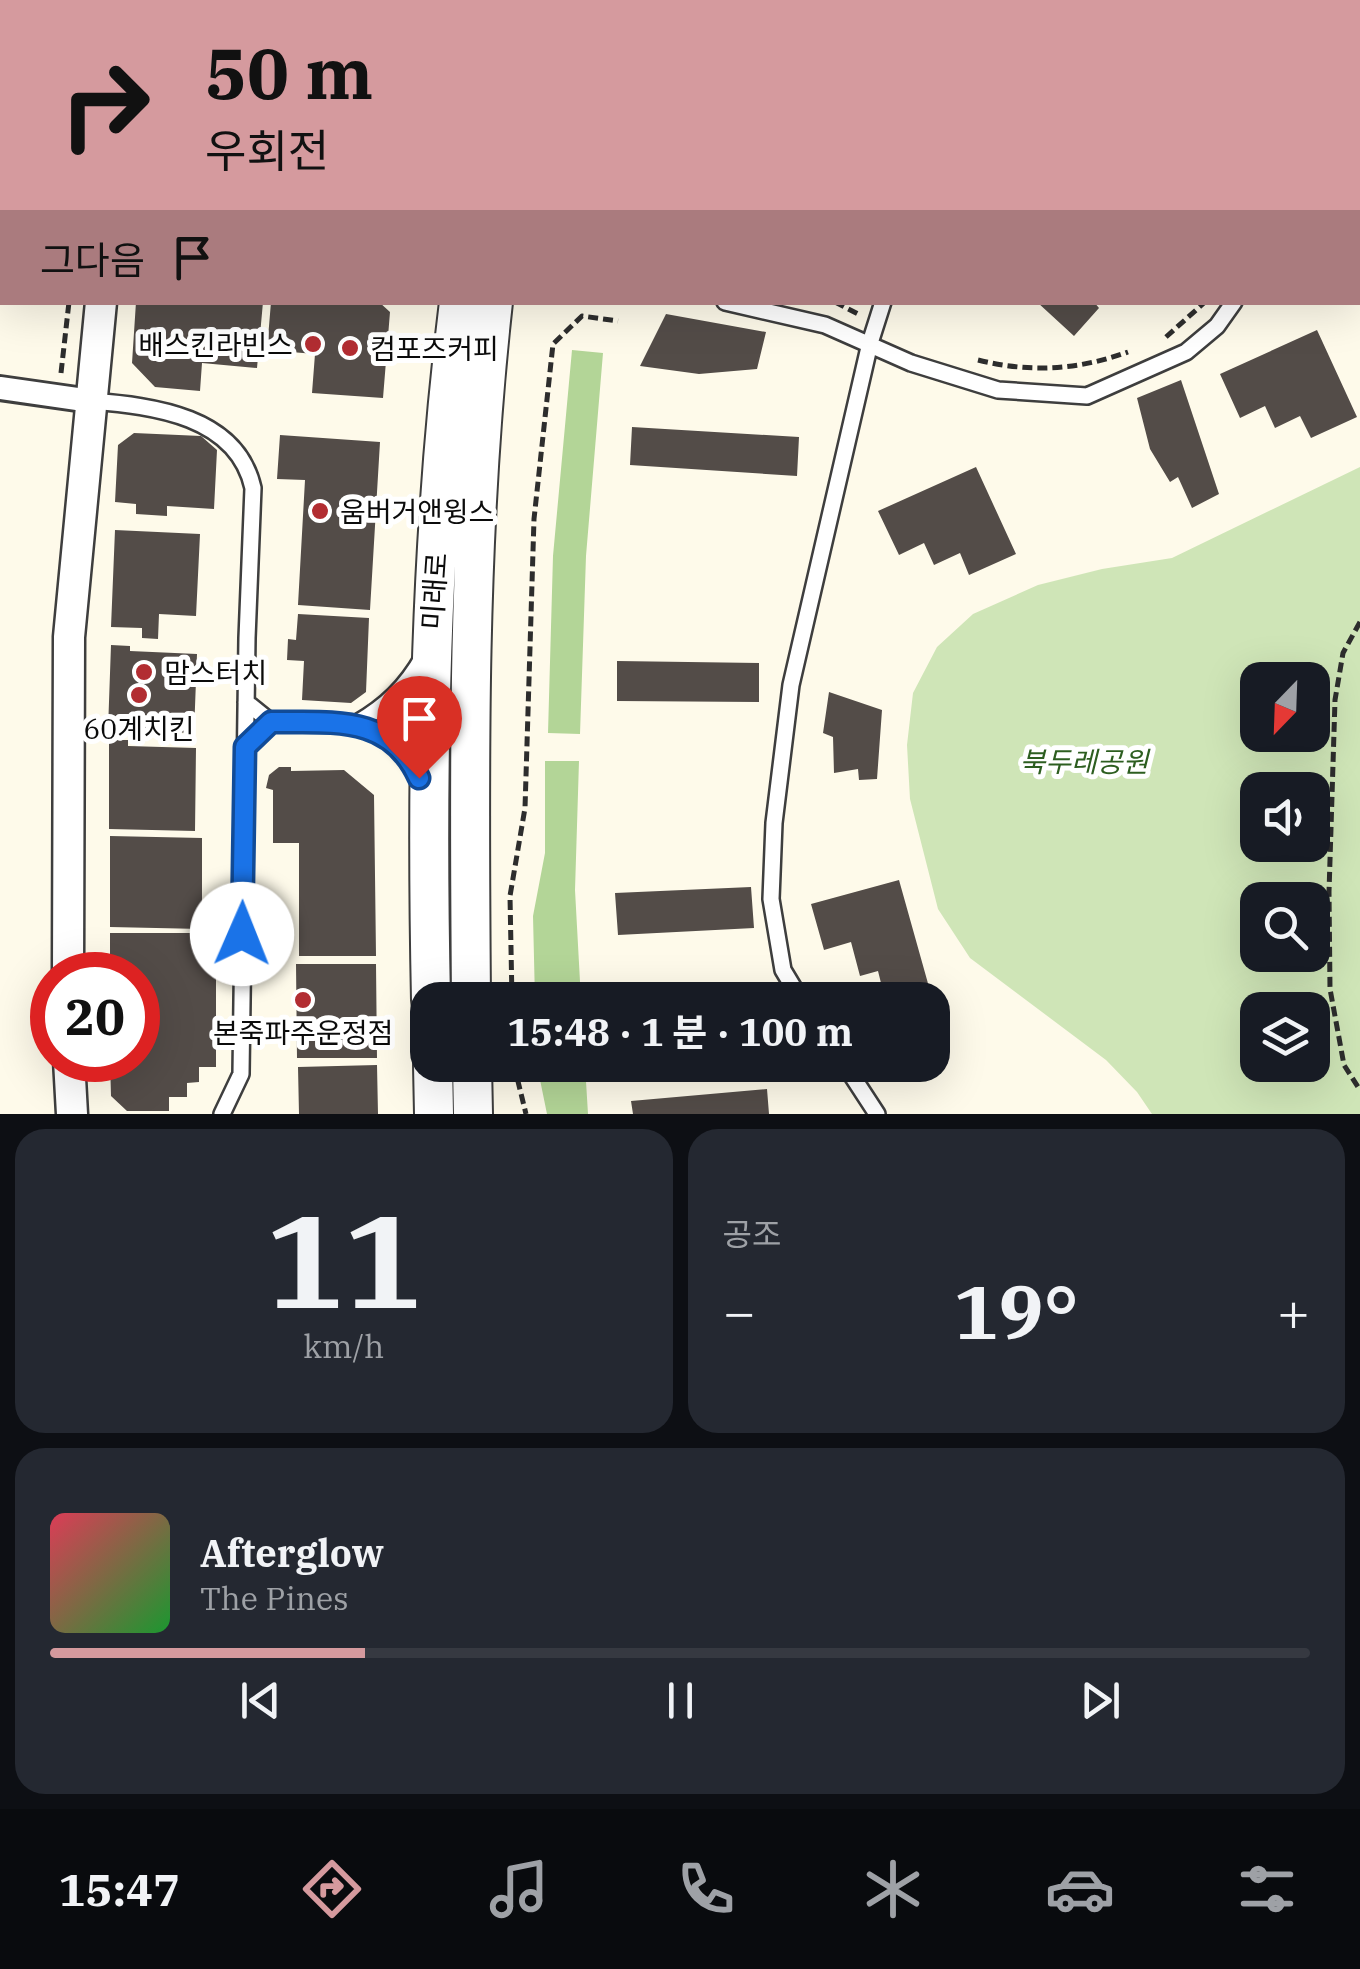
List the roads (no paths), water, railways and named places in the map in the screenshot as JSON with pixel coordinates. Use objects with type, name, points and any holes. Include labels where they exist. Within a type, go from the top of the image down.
[{"type":"street","points":[[68,952],[69,637],[101,305]]},
{"type":"street","name":"미래로","points":[[431,982],[427,797],[430,646],[446,406],[459,305]]},
{"type":"street","name":"미래로","points":[[471,982],[469,660],[482,403],[493,305]]},
{"type":"street","points":[[0,388],[92,400]]},
{"type":"street","points":[[70,1082],[72,1114]]},
{"type":"street","points":[[433,1082],[434,1114]]},
{"type":"street","points":[[472,1082],[472,1114]]},
{"type":"lane","points":[[737,305],[825,325],[911,363],[998,390],[1087,396],[1186,352],[1217,326],[1232,305]]},
{"type":"lane","points":[[791,982],[784,970],[771,899],[774,823],[791,685],[882,305]]},
{"type":"lane","points":[[92,400],[138,405],[214,430],[249,468],[253,488],[241,1074],[222,1114]]},
{"type":"lane","points":[[357,723],[384,707],[411,678],[430,646]]},
{"type":"lane","points":[[246,702],[271,722],[357,723],[410,760],[427,797]]},
{"type":"lane","points":[[245,747],[271,722]]},
{"type":"lane","points":[[856,1082],[878,1114]]},
{"type":"place","name":"배스킨라빈스","points":[[313,344]]},
{"type":"place","name":"컴포즈커피","points":[[350,348]]},
{"type":"place","name":"움버거앤윙스","points":[[320,511]]},
{"type":"place","name":"맘스터치","points":[[144,672]]},
{"type":"place","name":"60계치킨","points":[[139,695]]},
{"type":"place","name":"본죽파주운정점","points":[[303,1000]]},
{"type":"park label","name":"북두레공원","points":[[1084,761]]}]
